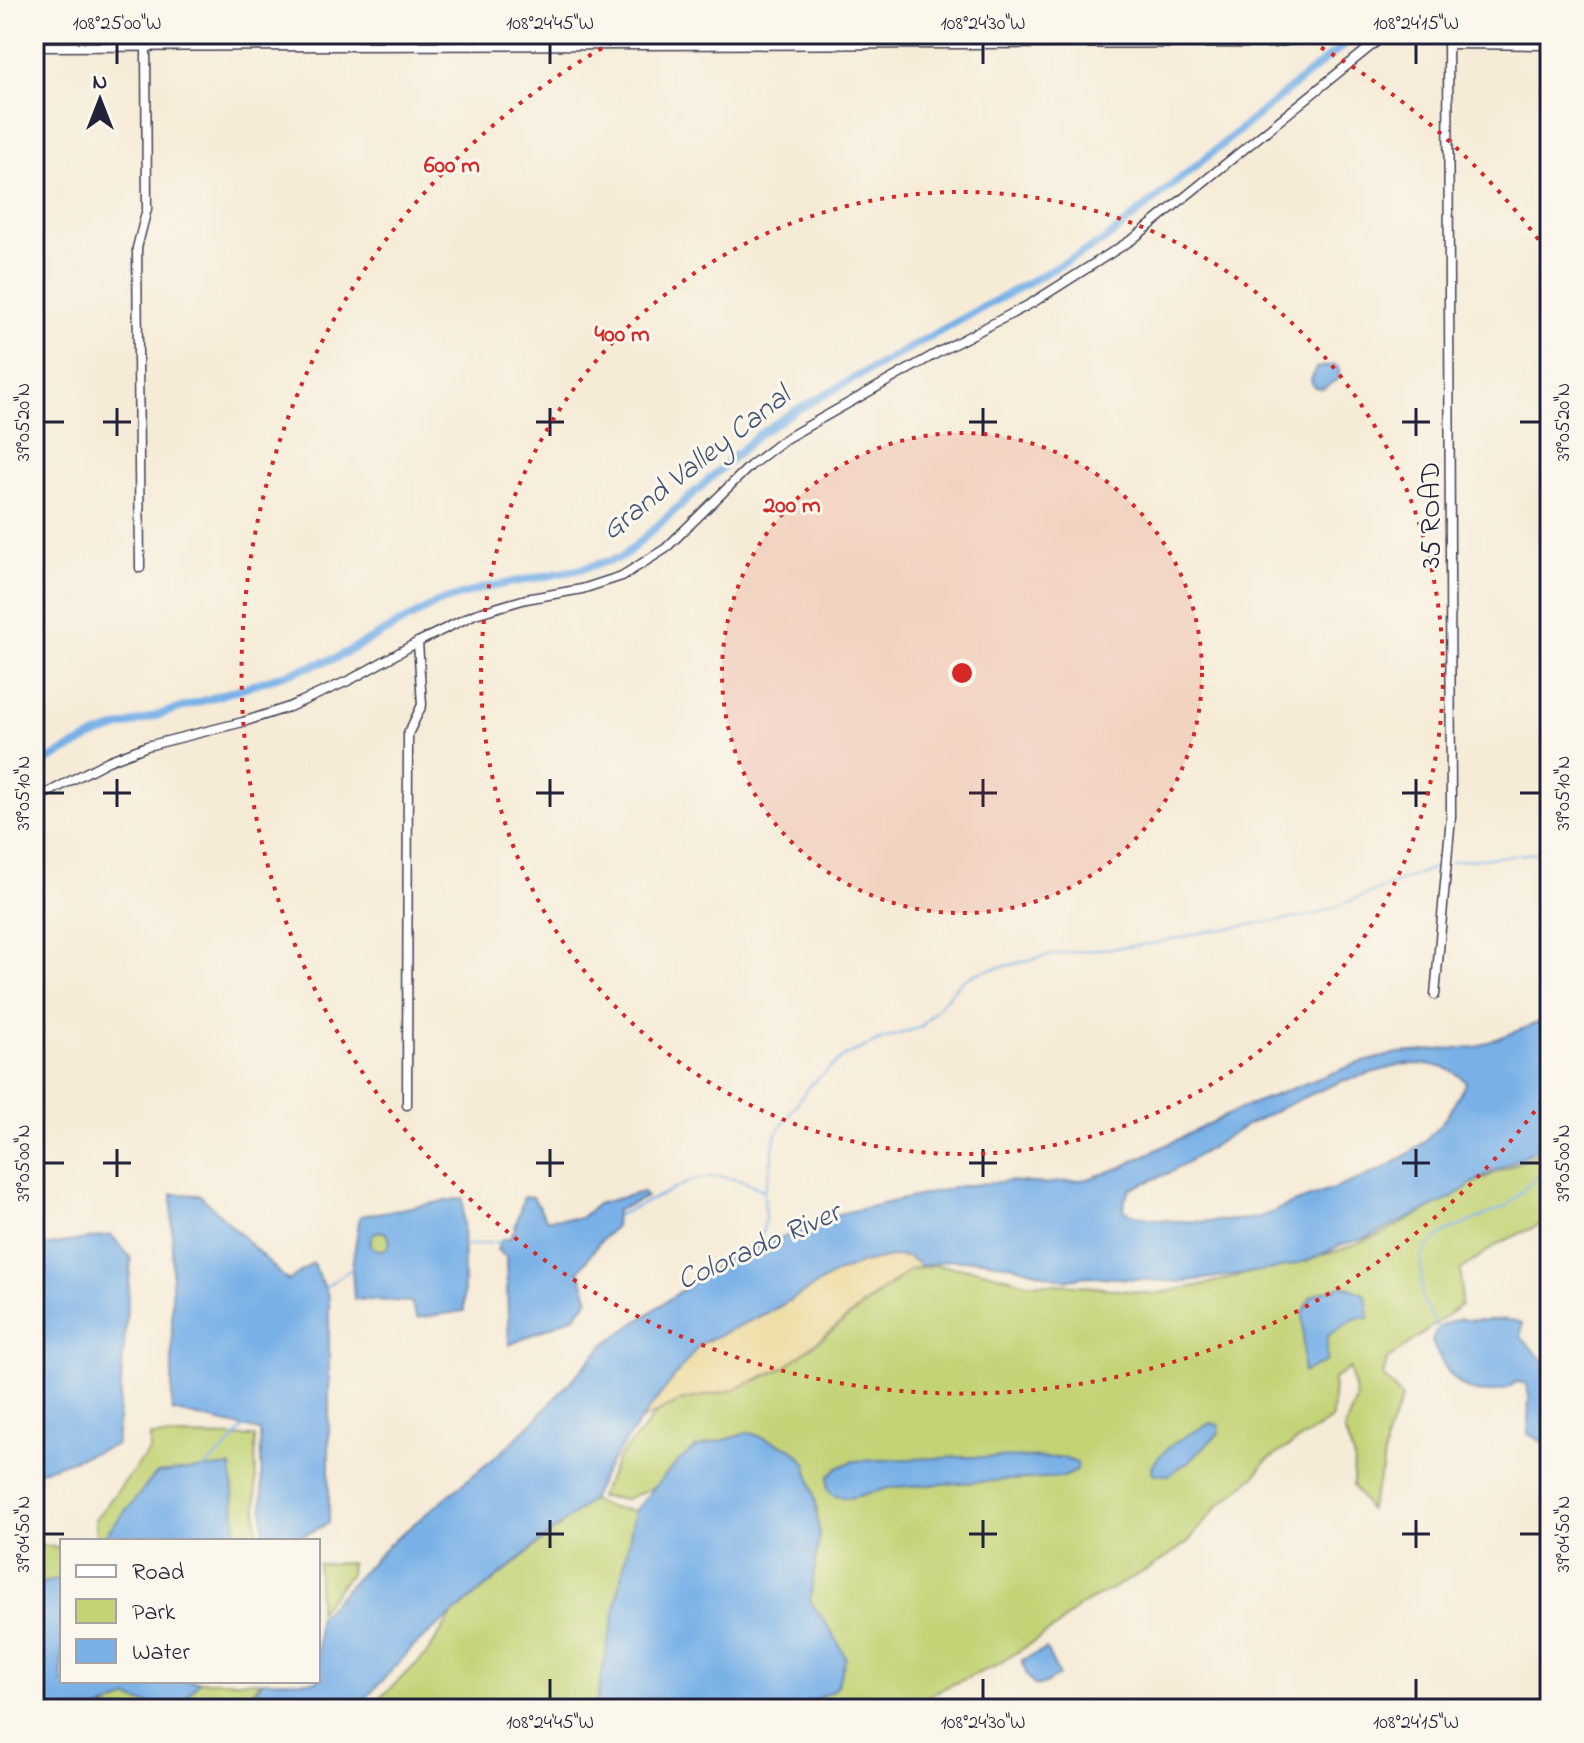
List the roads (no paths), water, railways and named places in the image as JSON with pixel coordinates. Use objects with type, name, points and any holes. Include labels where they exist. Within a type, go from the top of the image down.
[{"type":"street","points":[[484,34],[484,44]]},
{"type":"street","points":[[34,47],[1273,43],[1330,34]]},
{"type":"street","points":[[34,800],[108,761],[147,746],[289,707],[350,680],[475,614],[526,599],[582,589],[622,576],[645,563],[687,530],[750,466],[785,439],[1043,296],[1133,239],[1386,34]]},
{"type":"street","name":"35 ROAD","points":[[1435,995],[1451,816],[1448,34]]},
{"type":"street","points":[[1448,44],[1550,45]]},
{"type":"street","points":[[140,568],[137,248],[147,209],[146,46]]},
{"type":"street","points":[[407,1105],[408,734],[422,705],[418,642]]},
{"type":"water","points":[[1335,365],[1339,369],[1339,378],[1323,389],[1314,387],[1311,380],[1316,368]]},
{"type":"water","name":"Colorado River","points":[[1550,1018],[1550,1143],[1480,1178],[1452,1198],[1368,1237],[1340,1245],[1310,1260],[1275,1269],[1181,1282],[1086,1276],[1064,1280],[984,1260],[950,1260],[922,1266],[908,1257],[896,1256],[862,1263],[837,1273],[773,1310],[700,1344],[605,1471],[591,1500],[414,1646],[356,1709],[243,1709],[262,1683],[320,1683],[320,1616],[387,1546],[505,1449],[605,1344],[738,1251],[781,1238],[839,1214],[961,1186],[1009,1181],[1044,1184],[1088,1179],[1122,1167],[1241,1108],[1356,1064],[1398,1053],[1476,1047]],"holes":[[[1405,1064],[1446,1068],[1466,1082],[1451,1109],[1434,1132],[1406,1156],[1358,1180],[1251,1219],[1168,1220],[1124,1210],[1130,1189],[1171,1172],[1247,1125],[1300,1099],[1342,1081]]]},
{"type":"water","points":[[643,1192],[646,1197],[616,1211],[615,1226],[579,1271],[589,1299],[575,1316],[509,1345],[506,1257],[497,1250],[502,1239],[509,1239],[514,1231],[524,1196],[533,1197],[546,1219],[581,1218],[597,1204]]},
{"type":"water","points":[[172,1194],[200,1195],[288,1281],[313,1263],[329,1297],[329,1523],[296,1539],[264,1539],[260,1431],[172,1411]]},
{"type":"water","points":[[463,1198],[464,1311],[417,1318],[411,1302],[354,1299],[352,1266],[360,1216]],"holes":[[[380,1231],[386,1233],[390,1241],[387,1249],[378,1250],[371,1246],[373,1235]]]},
{"type":"water","points":[[111,1235],[131,1258],[116,1445],[34,1473],[34,1259],[43,1246]]},
{"type":"water","points":[[1343,1285],[1366,1295],[1369,1318],[1357,1318],[1327,1336],[1327,1361],[1303,1373],[1303,1313],[1311,1296]]},
{"type":"water","points":[[1461,1319],[1522,1323],[1521,1337],[1542,1359],[1549,1372],[1545,1420],[1550,1431],[1550,1446],[1528,1434],[1529,1395],[1525,1383],[1516,1382],[1502,1390],[1481,1393],[1462,1385],[1447,1370],[1432,1342],[1443,1326]]},
{"type":"water","points":[[1211,1423],[1219,1425],[1219,1433],[1189,1461],[1169,1475],[1153,1474],[1152,1467],[1163,1452]]},
{"type":"water","points":[[748,1432],[793,1449],[806,1463],[816,1504],[819,1537],[810,1601],[846,1658],[836,1689],[797,1709],[595,1709],[635,1511],[691,1451]]},
{"type":"water","points":[[965,1457],[1063,1458],[1077,1463],[1077,1471],[1063,1477],[893,1487],[850,1498],[834,1496],[828,1490],[828,1477],[839,1467],[854,1461]]},
{"type":"water","points":[[231,1466],[237,1539],[102,1539],[157,1473]]},
{"type":"water","points":[[60,1578],[60,1683],[198,1683],[177,1709],[164,1709],[128,1698],[99,1709],[34,1709],[34,1585]]},
{"type":"water","points":[[1046,1649],[1059,1676],[1041,1686],[1034,1685],[1022,1660]]},
{"type":"waterway","name":"Grand Valley Canal","points":[[34,767],[96,735],[336,658],[439,602],[483,588],[577,570],[623,557],[758,435],[793,412],[1104,241],[1357,34]]},
{"type":"waterway","points":[[1450,862],[1536,853]]},
{"type":"waterway","name":"Colorado River","points":[[761,1244],[765,1217],[764,1191],[775,1136],[809,1086],[845,1056],[880,1040],[921,1027],[962,980],[980,972],[1055,954],[1152,944],[1204,932],[1314,915],[1444,864]]},
{"type":"waterway","points":[[1440,1329],[1422,1298],[1421,1258],[1427,1247],[1444,1233],[1507,1206],[1550,1163]]},
{"type":"waterway","points":[[616,1216],[696,1179],[719,1176],[743,1181],[763,1190]]},
{"type":"waterway","points":[[463,1246],[501,1242]]},
{"type":"waterway","points":[[325,1287],[353,1268]]},
{"type":"waterway","points":[[201,1470],[224,1451],[245,1426]]}]
